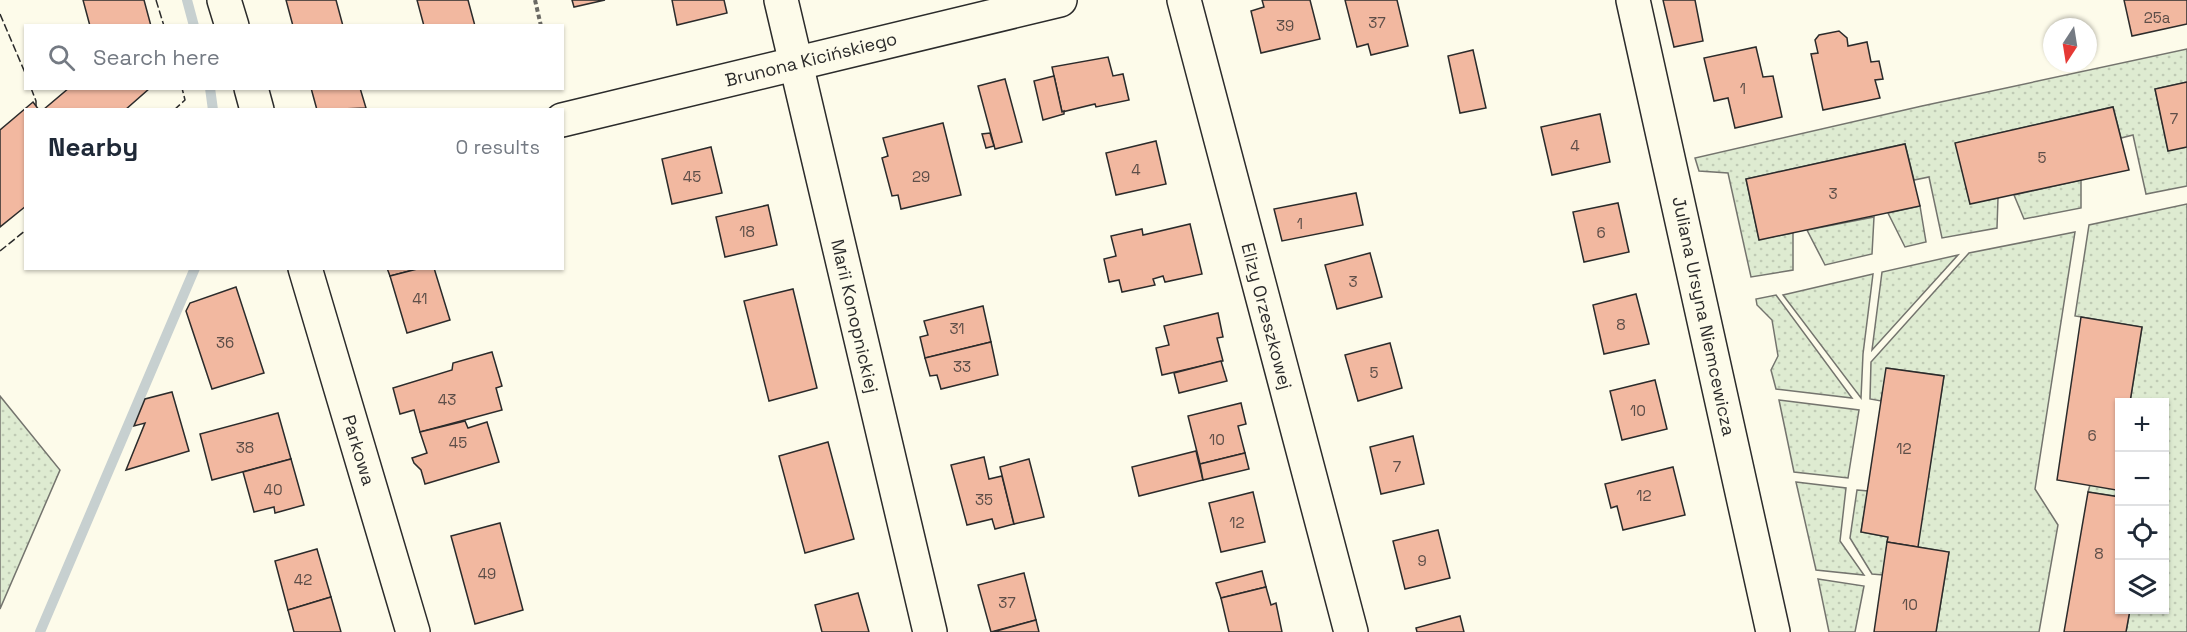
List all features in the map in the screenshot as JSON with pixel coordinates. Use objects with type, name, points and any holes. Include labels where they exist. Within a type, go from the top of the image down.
[{"type":"street","points":[[224,0],[231,24]]},
{"type":"street","name":"Marii Konopnickiej","points":[[781,0],[930,632]]},
{"type":"street","name":"Brunona Kicińskiego","points":[[564,120],[1060,0]]},
{"type":"street","name":"Elizy Orzeszkowej","points":[[1184,0],[1351,632]]},
{"type":"street","name":"Juliana Ursyna Niemcewicza","points":[[1633,0],[1773,632]]},
{"type":"street","points":[[252,90],[256,108]]},
{"type":"street","name":"Parkowa","points":[[306,270],[413,632]]},
{"type":"path","points":[[535,0],[541,24]]},
{"type":"green space","points":[[2187,49],[2187,82],[2155,89],[2168,150],[2187,147],[2187,186],[2146,194],[2133,135],[2121,138],[2113,107],[1956,143],[1970,203],[1998,198],[1997,228],[1942,238],[1929,177],[1914,180],[1905,144],[1746,179],[1759,239],[1793,233],[1793,270],[1751,277],[1728,173],[1699,171],[1695,158],[2080,72],[2097,72],[2097,68]]},
{"type":"green space","points":[[2081,180],[2081,208],[2024,219],[2014,195]]},
{"type":"green space","points":[[2187,204],[2187,632],[2126,632],[2129,614],[2169,614],[2169,398],[2131,398],[2142,327],[2075,316],[2089,225]]},
{"type":"green space","points":[[1920,206],[1926,242],[1905,247],[1888,213]]},
{"type":"green space","points":[[1874,217],[1872,254],[1825,265],[1807,230]]},
{"type":"green space","points":[[2075,232],[2035,489],[2058,525],[2039,632],[1936,632],[1949,552],[1918,547],[1918,541],[1944,376],[1887,368],[1881,401],[1870,399],[1871,362],[1969,253]]},
{"type":"green space","points":[[1958,255],[1872,350],[1882,272]]},
{"type":"green space","points":[[1873,274],[1863,354],[1861,398],[1783,295]]},
{"type":"green space","points":[[1776,295],[1852,398],[1776,389],[1771,370],[1778,356],[1772,320],[1757,305],[1756,299]]},
{"type":"green space","points":[[0,396],[60,470],[0,609]]},
{"type":"green space","points":[[1779,400],[1859,410],[1848,478],[1794,472]]},
{"type":"green space","points":[[2115,470],[2115,496],[2088,492],[2090,485]]},
{"type":"green space","points":[[1796,482],[1846,488],[1840,541],[1864,575],[1816,570]]},
{"type":"green space","points":[[1857,490],[1868,491],[1861,532],[1888,537],[1883,575],[1872,574],[1850,538]]},
{"type":"green space","points":[[1818,579],[1864,586],[1855,632],[1829,632]]},
{"type":"building","points":[[83,0],[144,0],[150,24],[89,24]]},
{"type":"building","points":[[286,0],[336,0],[342,24],[292,24]]},
{"type":"building","points":[[417,0],[468,0],[474,24],[423,24]]},
{"type":"building","points":[[572,0],[605,0],[574,7]]},
{"type":"building","points":[[672,0],[724,0],[727,13],[677,25]]},
{"type":"building","points":[[1262,0],[1310,0],[1320,39],[1261,53],[1251,11],[1264,7]]},
{"type":"building","points":[[1345,0],[1397,0],[1408,46],[1371,55],[1368,44],[1357,47]]},
{"type":"building","points":[[1663,0],[1695,0],[1703,41],[1674,47]]},
{"type":"building","points":[[2124,0],[2187,0],[2187,24],[2132,36]]},
{"type":"building","points":[[1839,31],[1847,38],[1848,46],[1867,42],[1871,62],[1879,61],[1883,79],[1875,80],[1880,98],[1823,110],[1811,54],[1818,53],[1815,40],[1819,35]]},
{"type":"building","points":[[1756,47],[1763,77],[1773,76],[1782,117],[1735,128],[1728,98],[1714,101],[1704,58]]},
{"type":"building","points":[[1473,50],[1486,108],[1460,113],[1448,56]]},
{"type":"building","points":[[1108,57],[1113,76],[1123,74],[1129,100],[1096,107],[1095,104],[1062,112],[1052,67]]},
{"type":"building","points":[[1054,76],[1064,114],[1043,120],[1034,81]]},
{"type":"building","points":[[1005,79],[1022,142],[995,149],[978,86]]},
{"type":"building","points":[[2187,82],[2187,147],[2168,151],[2155,89]]},
{"type":"building","points":[[67,90],[148,90],[127,108],[45,108]]},
{"type":"building","points":[[312,90],[361,90],[366,108],[316,108]]},
{"type":"building","points":[[33,102],[38,108],[26,108]]},
{"type":"building","points":[[2113,107],[2129,170],[1970,204],[1955,143]]},
{"type":"building","points":[[24,110],[24,208],[0,227],[0,130]]},
{"type":"building","points":[[1600,114],[1610,162],[1552,175],[1541,127]]},
{"type":"building","points":[[943,123],[961,195],[901,209],[898,195],[892,196],[882,158],[888,156],[883,138]]},
{"type":"building","points":[[990,133],[994,146],[986,148],[982,134]]},
{"type":"building","points":[[1156,141],[1166,184],[1116,195],[1106,153]]},
{"type":"building","points":[[1905,144],[1920,206],[1759,240],[1746,179]]},
{"type":"building","points":[[711,147],[722,193],[672,204],[662,159]]},
{"type":"building","points":[[1356,193],[1363,225],[1282,241],[1274,209]]},
{"type":"building","points":[[1618,203],[1629,252],[1584,262],[1573,212]]},
{"type":"building","points":[[768,205],[777,245],[725,257],[716,217]]},
{"type":"building","points":[[1190,224],[1202,274],[1165,282],[1163,276],[1153,279],[1155,285],[1122,292],[1119,280],[1109,282],[1104,259],[1116,256],[1111,236],[1142,229],[1143,235]]},
{"type":"building","points":[[1370,253],[1382,297],[1337,309],[1325,265]]},
{"type":"building","points":[[388,270],[413,270],[390,276]]},
{"type":"building","points":[[413,270],[435,270],[450,320],[407,333],[390,276]]},
{"type":"building","points":[[236,287],[264,373],[212,389],[186,311],[190,303]]},
{"type":"building","points":[[793,289],[817,388],[769,401],[744,301]]},
{"type":"building","points":[[1636,294],[1649,344],[1604,354],[1593,305]]},
{"type":"building","points":[[983,306],[991,342],[925,358],[920,337],[928,335],[924,321]]},
{"type":"building","points":[[1218,313],[1223,337],[1217,338],[1223,361],[1162,375],[1156,348],[1169,345],[1164,326]]},
{"type":"building","points":[[2081,317],[2142,327],[2131,398],[2115,398],[2115,490],[2057,480]]},
{"type":"building","points":[[991,342],[998,375],[941,389],[937,375],[930,376],[925,358]]},
{"type":"building","points":[[1390,343],[1402,388],[1358,401],[1345,355]]},
{"type":"building","points":[[492,352],[502,386],[496,388],[502,410],[420,432],[414,410],[400,414],[393,388],[452,370],[453,363]]},
{"type":"building","points":[[1221,361],[1227,381],[1179,393],[1174,373]]},
{"type":"building","points":[[1886,368],[1944,376],[1918,547],[1887,542],[1888,537],[1861,532]]},
{"type":"building","points":[[1655,380],[1667,429],[1622,440],[1610,391]]},
{"type":"building","points":[[172,392],[189,451],[126,470],[145,423],[134,426],[145,399]]},
{"type":"building","points":[[1241,403],[1246,424],[1238,426],[1245,453],[1200,464],[1188,416]]},
{"type":"building","points":[[278,413],[291,459],[212,480],[200,434]]},
{"type":"building","points":[[465,421],[468,428],[487,422],[499,462],[425,484],[421,470],[412,458],[427,453],[420,432]]},
{"type":"building","points":[[1413,436],[1424,484],[1381,494],[1370,447]]},
{"type":"building","points":[[828,442],[854,539],[805,553],[779,456]]},
{"type":"building","points":[[1196,451],[1203,480],[1139,496],[1132,467]]},
{"type":"building","points":[[1245,453],[1249,469],[1203,480],[1200,464]]},
{"type":"building","points":[[984,457],[989,479],[1002,476],[1014,524],[995,529],[992,519],[967,525],[951,465]]},
{"type":"building","points":[[291,459],[304,505],[275,513],[274,507],[254,512],[243,472]]},
{"type":"building","points":[[1029,459],[1044,517],[1014,524],[1000,467]]},
{"type":"building","points":[[1673,467],[1685,515],[1623,530],[1617,506],[1611,508],[1605,484]]},
{"type":"building","points":[[1253,492],[1265,542],[1221,552],[1209,503]]},
{"type":"building","points":[[2088,492],[2115,496],[2115,614],[2129,614],[2126,632],[2064,632]]},
{"type":"building","points":[[500,523],[523,610],[475,624],[451,536]]},
{"type":"building","points":[[1438,530],[1450,578],[1405,589],[1393,541]]},
{"type":"building","points":[[1887,542],[1949,552],[1936,632],[1874,632]]},
{"type":"building","points":[[317,549],[331,597],[288,610],[275,561]]},
{"type":"building","points":[[1262,571],[1266,587],[1221,598],[1216,583]]},
{"type":"building","points":[[1024,573],[1036,620],[991,632],[978,585]]},
{"type":"building","points":[[1266,587],[1271,605],[1276,603],[1282,632],[1229,632],[1221,598]]},
{"type":"building","points":[[858,593],[869,632],[822,632],[815,605]]},
{"type":"building","points":[[331,597],[341,632],[294,632],[288,610]]},
{"type":"building","points":[[1460,616],[1464,632],[1417,632],[1416,628]]},
{"type":"building","points":[[1036,620],[1039,632],[993,632]]},
{"type":"waterway","points":[[187,0],[193,24]]},
{"type":"waterway","points":[[210,90],[213,108]]},
{"type":"waterway","points":[[40,632],[194,270]]},
{"type":"fence","points":[[156,0],[163,24]]},
{"type":"fence","points":[[0,14],[24,70]]},
{"type":"fence","points":[[32,90],[36,106]]},
{"type":"fence","points":[[176,108],[185,100],[182,90]]},
{"type":"fence","points":[[0,251],[24,232]]}]
